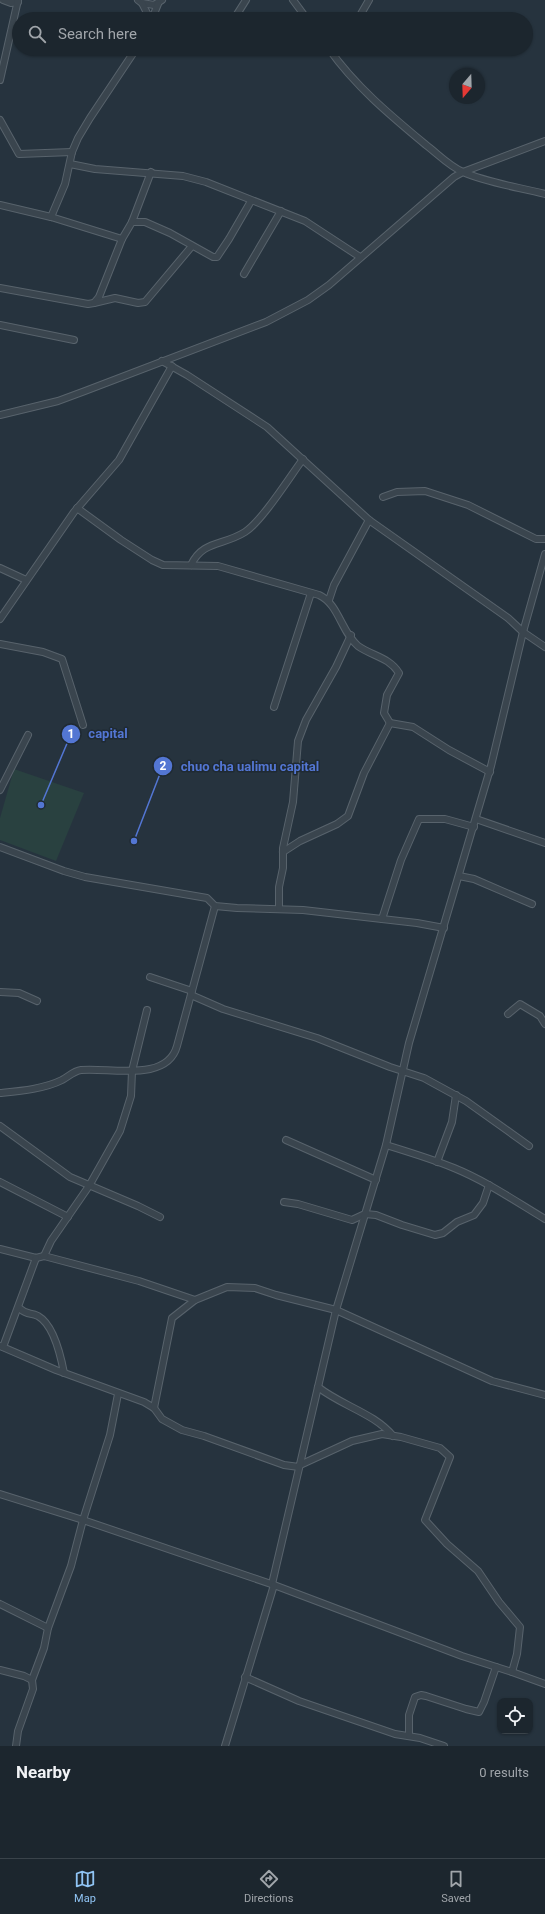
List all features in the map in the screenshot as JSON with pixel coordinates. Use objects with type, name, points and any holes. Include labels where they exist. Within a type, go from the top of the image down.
[{"type":"street","points":[[3,0],[11,3],[18,1],[15,12]]},
{"type":"street","points":[[238,12],[246,0]]},
{"type":"street","points":[[293,0],[302,12]]},
{"type":"street","points":[[362,12],[369,0]]},
{"type":"street","points":[[140,2],[150,5],[160,2]]},
{"type":"street","points":[[140,2],[146,12]]},
{"type":"street","points":[[155,12],[160,2]]},
{"type":"street","points":[[0,80],[12,27]]},
{"type":"street","points":[[51,217],[65,184],[72,152],[90,118],[131,56]]},
{"type":"street","points":[[336,56],[348,73],[390,116],[451,166],[463,172],[545,194]]},
{"type":"street","points":[[0,120],[19,154],[72,152]]},
{"type":"street","points":[[0,415],[58,401],[266,322],[308,300],[330,285],[432,195],[463,172],[545,141]]},
{"type":"street","points":[[70,164],[104,170],[151,172],[183,176],[206,182],[250,201],[305,221],[360,257]]},
{"type":"street","points":[[94,303],[98,297],[122,239],[132,222],[151,172]]},
{"type":"street","points":[[132,222],[145,222],[170,233],[210,257],[217,257],[229,239],[250,201]]},
{"type":"street","points":[[0,205],[51,217],[122,239]]},
{"type":"street","points":[[244,274],[281,211]]},
{"type":"street","points":[[0,288],[88,304],[115,298],[138,303],[145,302],[192,246]]},
{"type":"street","points":[[0,325],[74,340]]},
{"type":"street","points":[[162,361],[267,427],[369,520],[508,618],[522,632],[545,647]]},
{"type":"street","points":[[0,619],[76,508],[118,460],[172,366]]},
{"type":"street","points":[[191,565],[199,552],[238,536],[250,529],[303,460]]},
{"type":"street","points":[[383,497],[397,492],[425,491],[468,505],[536,539],[545,539]]},
{"type":"street","points":[[76,508],[157,563],[169,566],[218,566],[311,592],[329,600],[358,645],[390,662],[399,673],[387,696],[384,713],[390,723]]},
{"type":"street","points":[[329,600],[334,585],[369,520]]},
{"type":"street","points":[[225,1746],[273,1584],[336,1310],[386,1145],[415,1022],[490,772],[522,632],[545,554]]},
{"type":"street","points":[[0,568],[26,580]]},
{"type":"street","points":[[274,707],[311,592]]},
{"type":"street","points":[[279,908],[279,887],[283,868],[283,852],[292,811],[300,733],[351,636]]},
{"type":"street","points":[[0,644],[44,652],[62,659],[83,725]]},
{"type":"street","points":[[390,723],[413,726],[449,750],[490,772]]},
{"type":"street","points":[[283,852],[300,841],[338,824],[348,816],[364,773],[390,723]]},
{"type":"street","points":[[0,790],[28,735]]},
{"type":"street","points":[[0,771],[6,777]]},
{"type":"street","points":[[382,919],[401,860],[419,819],[445,818],[474,827]]},
{"type":"street","points":[[476,819],[545,843]]},
{"type":"street","points":[[0,847],[64,871],[108,882],[207,898],[215,906],[237,908],[279,908],[382,919],[444,928]]},
{"type":"street","points":[[459,876],[474,879],[532,904]]},
{"type":"street","points":[[1,1092],[40,1086],[62,1080],[80,1070],[132,1071],[164,1064],[172,1058],[192,993],[215,906]]},
{"type":"street","points":[[150,977],[192,993],[223,1009],[317,1038],[403,1072],[424,1078],[456,1095],[489,1116],[529,1146]]},
{"type":"street","points":[[0,986],[11,992]]},
{"type":"street","points":[[0,992],[19,993],[38,1001]]},
{"type":"street","points":[[508,1014],[520,1004],[540,1016],[545,1024]]},
{"type":"street","points":[[44,1256],[51,1241],[89,1186],[120,1131],[131,1096],[132,1071],[148,1010]]},
{"type":"street","points":[[437,1162],[452,1122],[456,1095]]},
{"type":"street","points":[[0,1126],[60,1171],[89,1186],[138,1206],[160,1217]]},
{"type":"street","points":[[286,1140],[376,1180]]},
{"type":"street","points":[[386,1145],[454,1168],[489,1185],[545,1219]]},
{"type":"street","points":[[0,1182],[68,1217]]},
{"type":"street","points":[[284,1202],[298,1204],[352,1220],[365,1214],[376,1215],[402,1225],[440,1235],[457,1222],[474,1215],[483,1203],[489,1185]]},
{"type":"street","points":[[0,1249],[36,1258],[44,1256],[139,1282],[194,1300]]},
{"type":"street","points":[[36,1258],[18,1308],[1,1346],[64,1373],[118,1394],[144,1402],[154,1408],[162,1420],[182,1430],[204,1436],[284,1465],[300,1466],[352,1441],[382,1434],[440,1448],[450,1457],[425,1520],[447,1544],[478,1571],[498,1602],[520,1626],[517,1654],[512,1672]]},
{"type":"street","points":[[154,1408],[172,1318],[194,1300],[227,1287],[255,1288],[276,1295],[336,1310],[492,1381],[545,1395]]},
{"type":"street","points":[[18,1308],[26,1314],[39,1316],[51,1331],[58,1346],[64,1373]]},
{"type":"street","points":[[318,1387],[330,1396],[384,1425],[394,1436]]},
{"type":"street","points":[[16,1746],[18,1731],[33,1689],[32,1680],[44,1648],[48,1628],[71,1566],[83,1520],[110,1435],[118,1394]]},
{"type":"street","points":[[0,1494],[83,1520],[273,1584],[462,1656],[545,1684]]},
{"type":"street","points":[[0,1604],[48,1628]]},
{"type":"street","points":[[409,1736],[409,1715],[415,1697],[421,1695],[426,1696],[479,1712],[496,1667]]},
{"type":"street","points":[[0,1670],[24,1676],[32,1680]]},
{"type":"street","points":[[245,1677],[299,1701],[395,1734],[409,1736],[444,1746]]},
{"type":"green space","points":[[14,769],[84,793],[56,861],[0,840],[0,818]]},
{"type":"place","name":"capital","points":[[41,805]]},
{"type":"place","name":"chuo cha ualimu capital","points":[[134,841]]}]
